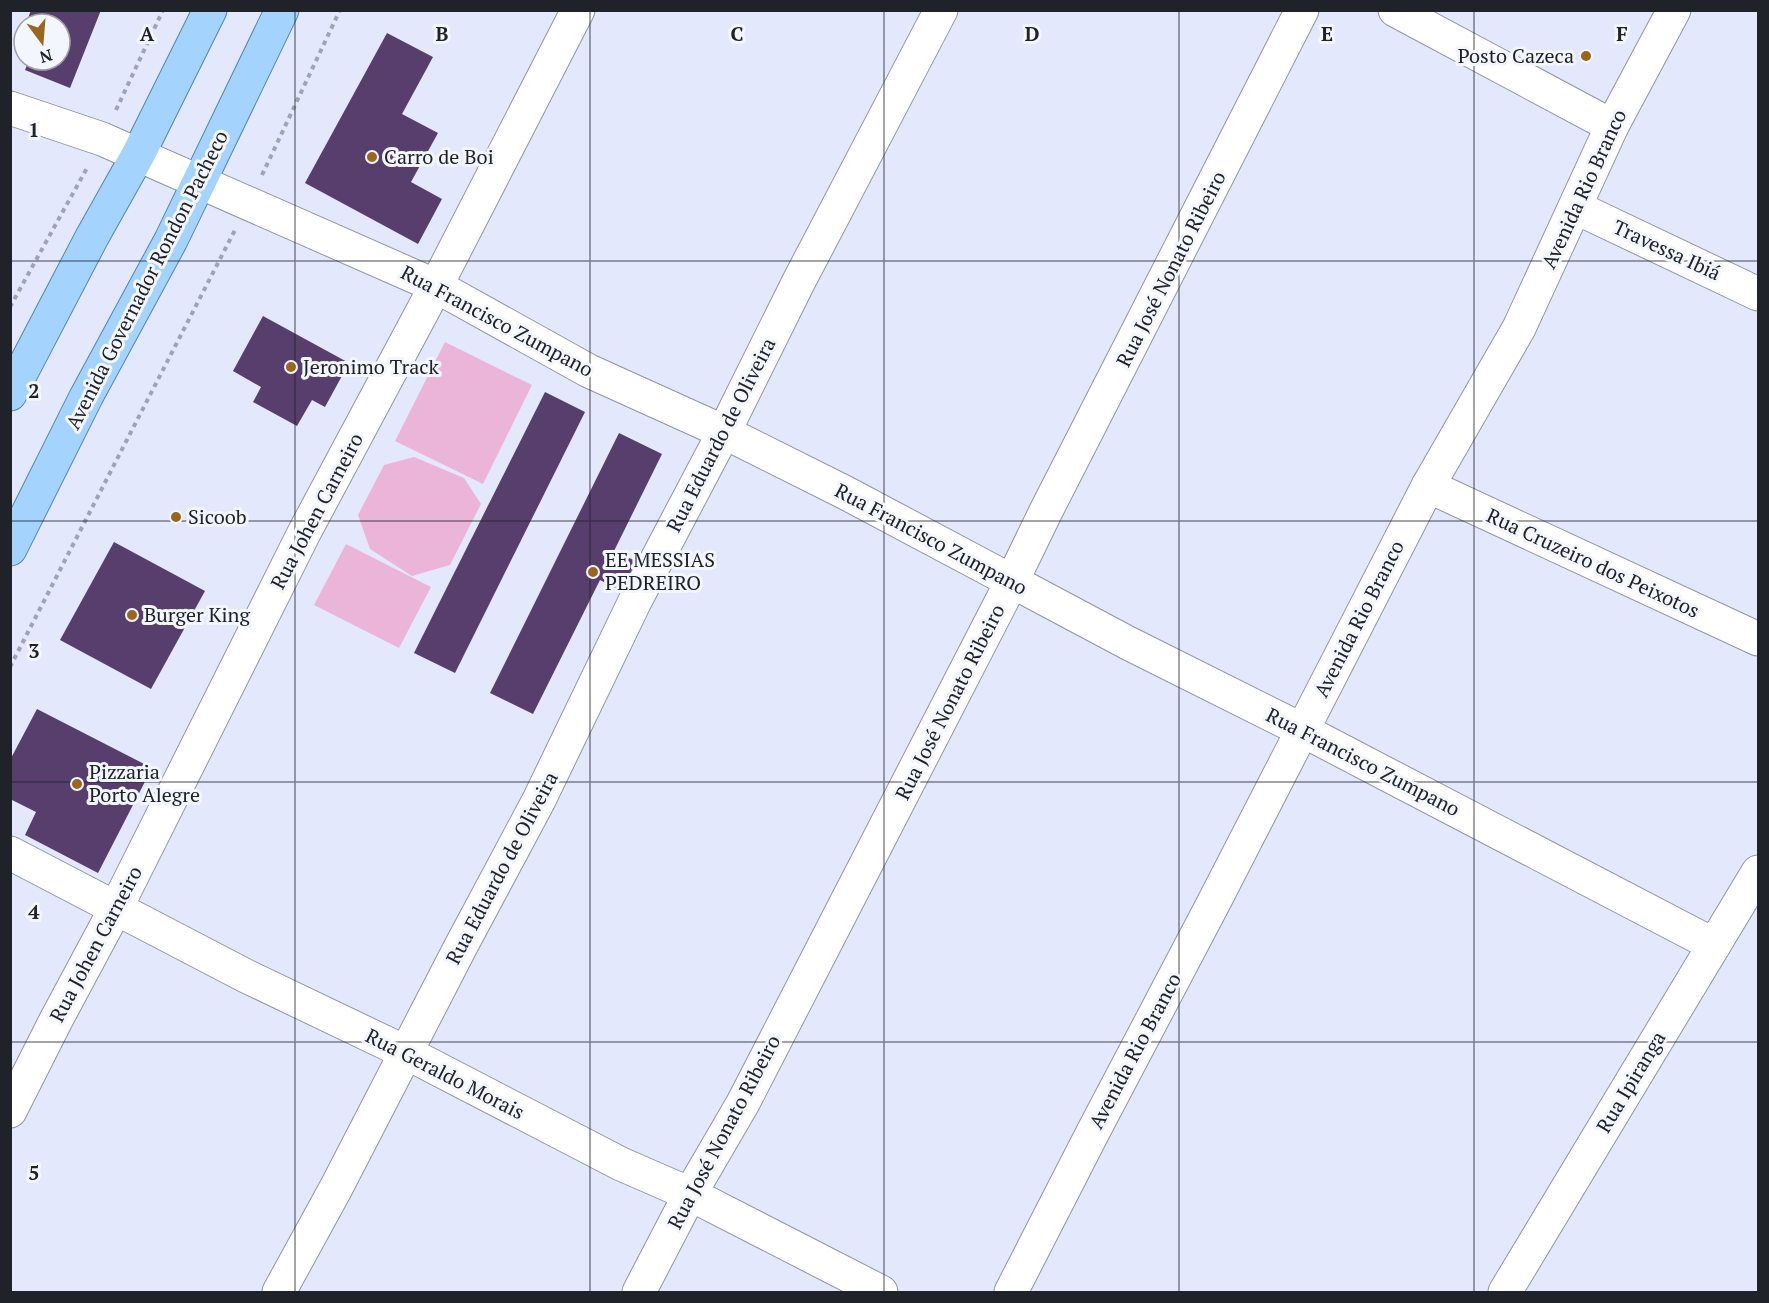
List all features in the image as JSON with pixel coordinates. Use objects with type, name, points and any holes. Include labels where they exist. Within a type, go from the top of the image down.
[{"type":"main road","points":[[10,394],[92,237],[138,155],[210,10]]},
{"type":"main road","name":"Avenida Governador Rondon Pacheco","points":[[10,549],[86,397],[171,240],[282,10]]},
{"type":"street","name":"Rua Johen Carneiro","points":[[10,1111],[116,908],[305,531],[436,286],[578,10]]},
{"type":"street","name":"Rua Eduardo de Oliveira","points":[[279,1293],[539,800],[635,601],[941,10]]},
{"type":"street","name":"Rua José Nonato Ribeiro","points":[[639,1293],[690,1194],[743,1103],[1012,581],[1302,10]]},
{"type":"street","points":[[1395,10],[1612,126]]},
{"type":"street","name":"Avenida Rio Branco","points":[[1011,1293],[1092,1132],[1214,902],[1428,486],[1519,328],[1612,126],[1674,10]]},
{"type":"street","name":"Rua Francisco Zumpano","points":[[10,108],[102,139],[436,286],[589,370],[724,432],[1012,581],[1128,644],[1302,730],[1714,945]]},
{"type":"street","name":"Travessa Ibiá","points":[[1575,207],[1758,294]]},
{"type":"street","name":"Rua Cruzeiro dos Peixotos","points":[[1428,486],[1758,639]]},
{"type":"street","name":"Rua Geraldo Morais","points":[[10,853],[246,976],[407,1053],[621,1164],[690,1194],[881,1293]]},
{"type":"street","name":"Rua Ipiranga","points":[[1505,1293],[1758,872]]},
{"type":"path","points":[[10,667],[248,204],[340,10]]},
{"type":"shaded area","points":[[445,342],[532,385],[483,484],[395,441]]},
{"type":"shaded area","points":[[414,457],[464,478],[481,504],[450,565],[412,576],[370,549],[358,515],[384,465]]},
{"type":"shaded area","points":[[346,544],[431,587],[399,648],[314,605]]},
{"type":"building","points":[[31,10],[101,10],[70,88],[30,72],[72,72],[72,12],[30,12]]},
{"type":"building","name":"Carro de Boi","points":[[387,33],[433,57],[402,114],[438,133],[411,182],[442,199],[418,244],[305,183]]},
{"type":"building","name":"Jeronimo Track","points":[[263,316],[349,363],[325,407],[312,400],[297,426],[253,402],[261,387],[233,371]]},
{"type":"building","points":[[545,392],[585,412],[455,673],[414,653]]},
{"type":"building","name":"EE MESSIAS PEDREIRO","points":[[619,433],[662,454],[614,551],[640,563],[625,593],[600,580],[533,714],[490,693]]},
{"type":"building","name":"Burger King","points":[[114,542],[205,591],[151,689],[60,640]]},
{"type":"building","name":"Pizzaria Porto Alegre","points":[[37,709],[152,768],[98,873],[25,835],[36,812],[10,799],[10,760]]},
{"type":"place","name":"Posto Cazeca","points":[[1586,56]]},
{"type":"place","name":"Carro de Boi","points":[[372,157]]},
{"type":"place","name":"Jeronimo Track","points":[[291,367]]},
{"type":"place","name":"Sicoob","points":[[176,517]]},
{"type":"place","name":"EE MESSIAS PEDREIRO","points":[[593,572]]},
{"type":"place","name":"Burger King","points":[[132,615]]},
{"type":"place","name":"Pizzaria Porto Alegre","points":[[77,784]]}]
